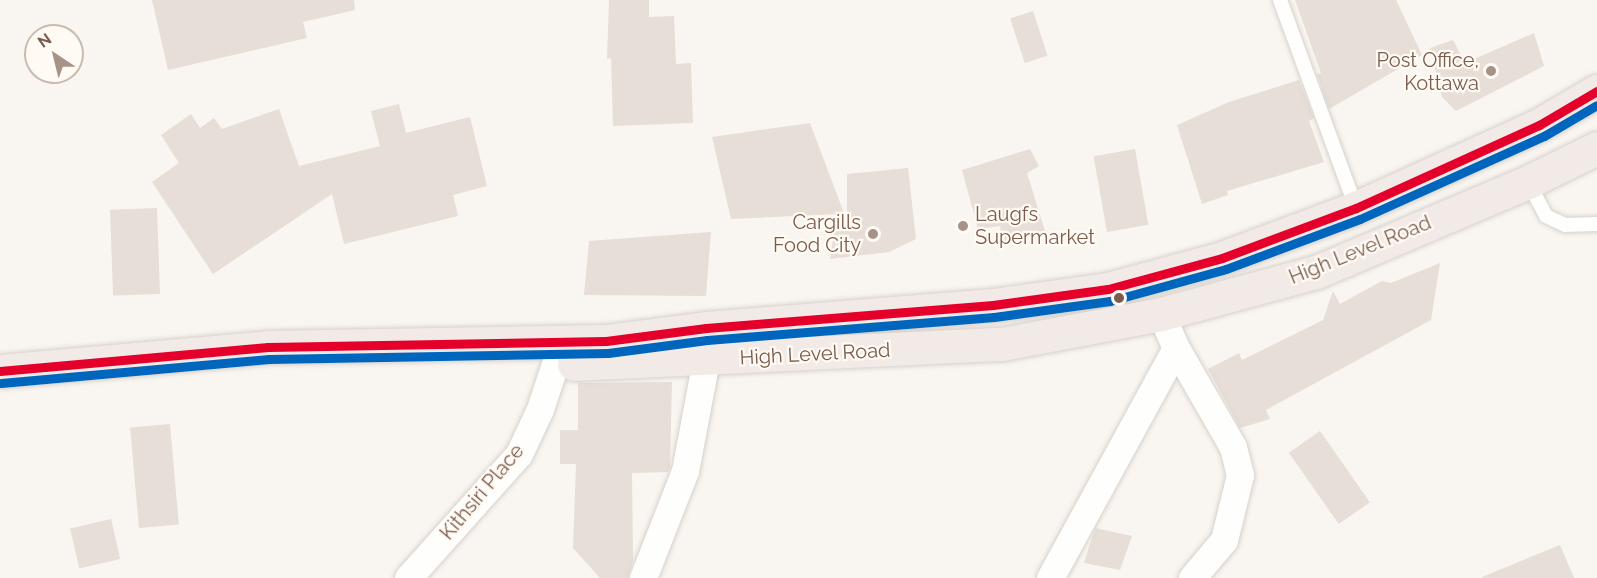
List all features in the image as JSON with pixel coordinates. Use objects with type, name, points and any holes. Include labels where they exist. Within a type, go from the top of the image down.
[{"type":"highway","name":"High Level Road","points":[[0,371],[268,347],[606,341],[706,328],[993,305],[1108,289],[1160,277],[1356,208],[1539,125],[1597,91]]},
{"type":"highway","name":"High Level Road","points":[[0,393],[269,369],[706,360],[1002,344],[1161,314],[1316,272],[1528,182],[1597,148]]},
{"type":"street","points":[[1161,314],[1176,348],[1233,447],[1240,475],[1224,540],[1192,578]]},
{"type":"street","points":[[1050,578],[1176,348]]},
{"type":"street","points":[[643,578],[685,471],[706,360]]},
{"type":"street","name":"Kithsiri Place","points":[[408,578],[519,454],[540,410],[555,364]]},
{"type":"lane","points":[[1280,0],[1356,208]]},
{"type":"lane","points":[[1528,182],[1546,216],[1565,225],[1597,224]]},
{"type":"building","points":[[152,0],[354,0],[355,10],[303,22],[307,38],[168,70]]},
{"type":"building","points":[[609,0],[649,0],[649,17],[674,16],[676,64],[691,63],[693,123],[613,126],[611,58],[607,59]]},
{"type":"building","points":[[1295,0],[1396,0],[1422,55],[1329,109],[1317,74],[1321,73]]},
{"type":"building","points":[[1033,11],[1048,56],[1025,63],[1010,18]]},
{"type":"building","points":[[1534,33],[1544,66],[1456,111],[1442,97],[1430,48],[1453,40],[1465,63]]},
{"type":"building","points":[[1299,80],[1314,118],[1309,121],[1324,162],[1227,191],[1228,195],[1202,204],[1177,125],[1229,102]]},
{"type":"building","points":[[399,104],[406,133],[470,117],[487,186],[453,195],[458,216],[344,244],[332,194],[213,274],[152,182],[179,163],[161,135],[191,114],[200,128],[214,118],[222,129],[279,109],[299,166],[380,146],[371,111]]},
{"type":"building","points":[[810,123],[847,221],[847,174],[908,168],[916,239],[889,252],[830,259],[837,214],[731,219],[712,137]]},
{"type":"building","points":[[1030,149],[1039,166],[1027,173],[1045,231],[1003,243],[1000,226],[978,229],[962,170]]},
{"type":"building","points":[[1135,149],[1148,225],[1107,232],[1094,156]]},
{"type":"building","points":[[157,208],[160,294],[113,296],[110,210]]},
{"type":"building","points":[[711,232],[706,296],[584,295],[589,241]]},
{"type":"building","points":[[1440,263],[1431,320],[1266,410],[1270,419],[1240,428],[1208,369],[1239,353],[1242,360],[1323,320],[1333,291],[1340,304],[1382,281],[1391,283]]},
{"type":"building","points":[[672,382],[670,467],[668,472],[632,473],[633,561],[628,578],[600,578],[573,548],[576,464],[560,464],[560,430],[578,430],[578,383]]},
{"type":"building","points":[[170,424],[179,525],[139,528],[130,427]]},
{"type":"building","points":[[1320,431],[1370,502],[1339,524],[1289,453]]},
{"type":"building","points":[[111,519],[120,559],[79,568],[70,528]]},
{"type":"building","points":[[1095,528],[1132,536],[1120,570],[1084,563]]},
{"type":"building","points":[[1560,545],[1574,578],[1482,578],[1482,577]]},
{"type":"transit line","points":[[0,371],[268,347],[606,341],[706,328],[993,305],[1108,289],[1222,258],[1356,208],[1539,125],[1597,91]]},
{"type":"transit line","points":[[1,383],[269,359],[608,353],[707,340],[994,317],[1110,301],[1226,269],[1360,219],[1544,136],[1597,105]]},
{"type":"place","name":"Post Office, Kottawa","points":[[1491,71]]},
{"type":"place","name":"Laugfs Supermarket","points":[[963,226]]},
{"type":"place","name":"Cargills Food City","points":[[873,234]]}]
